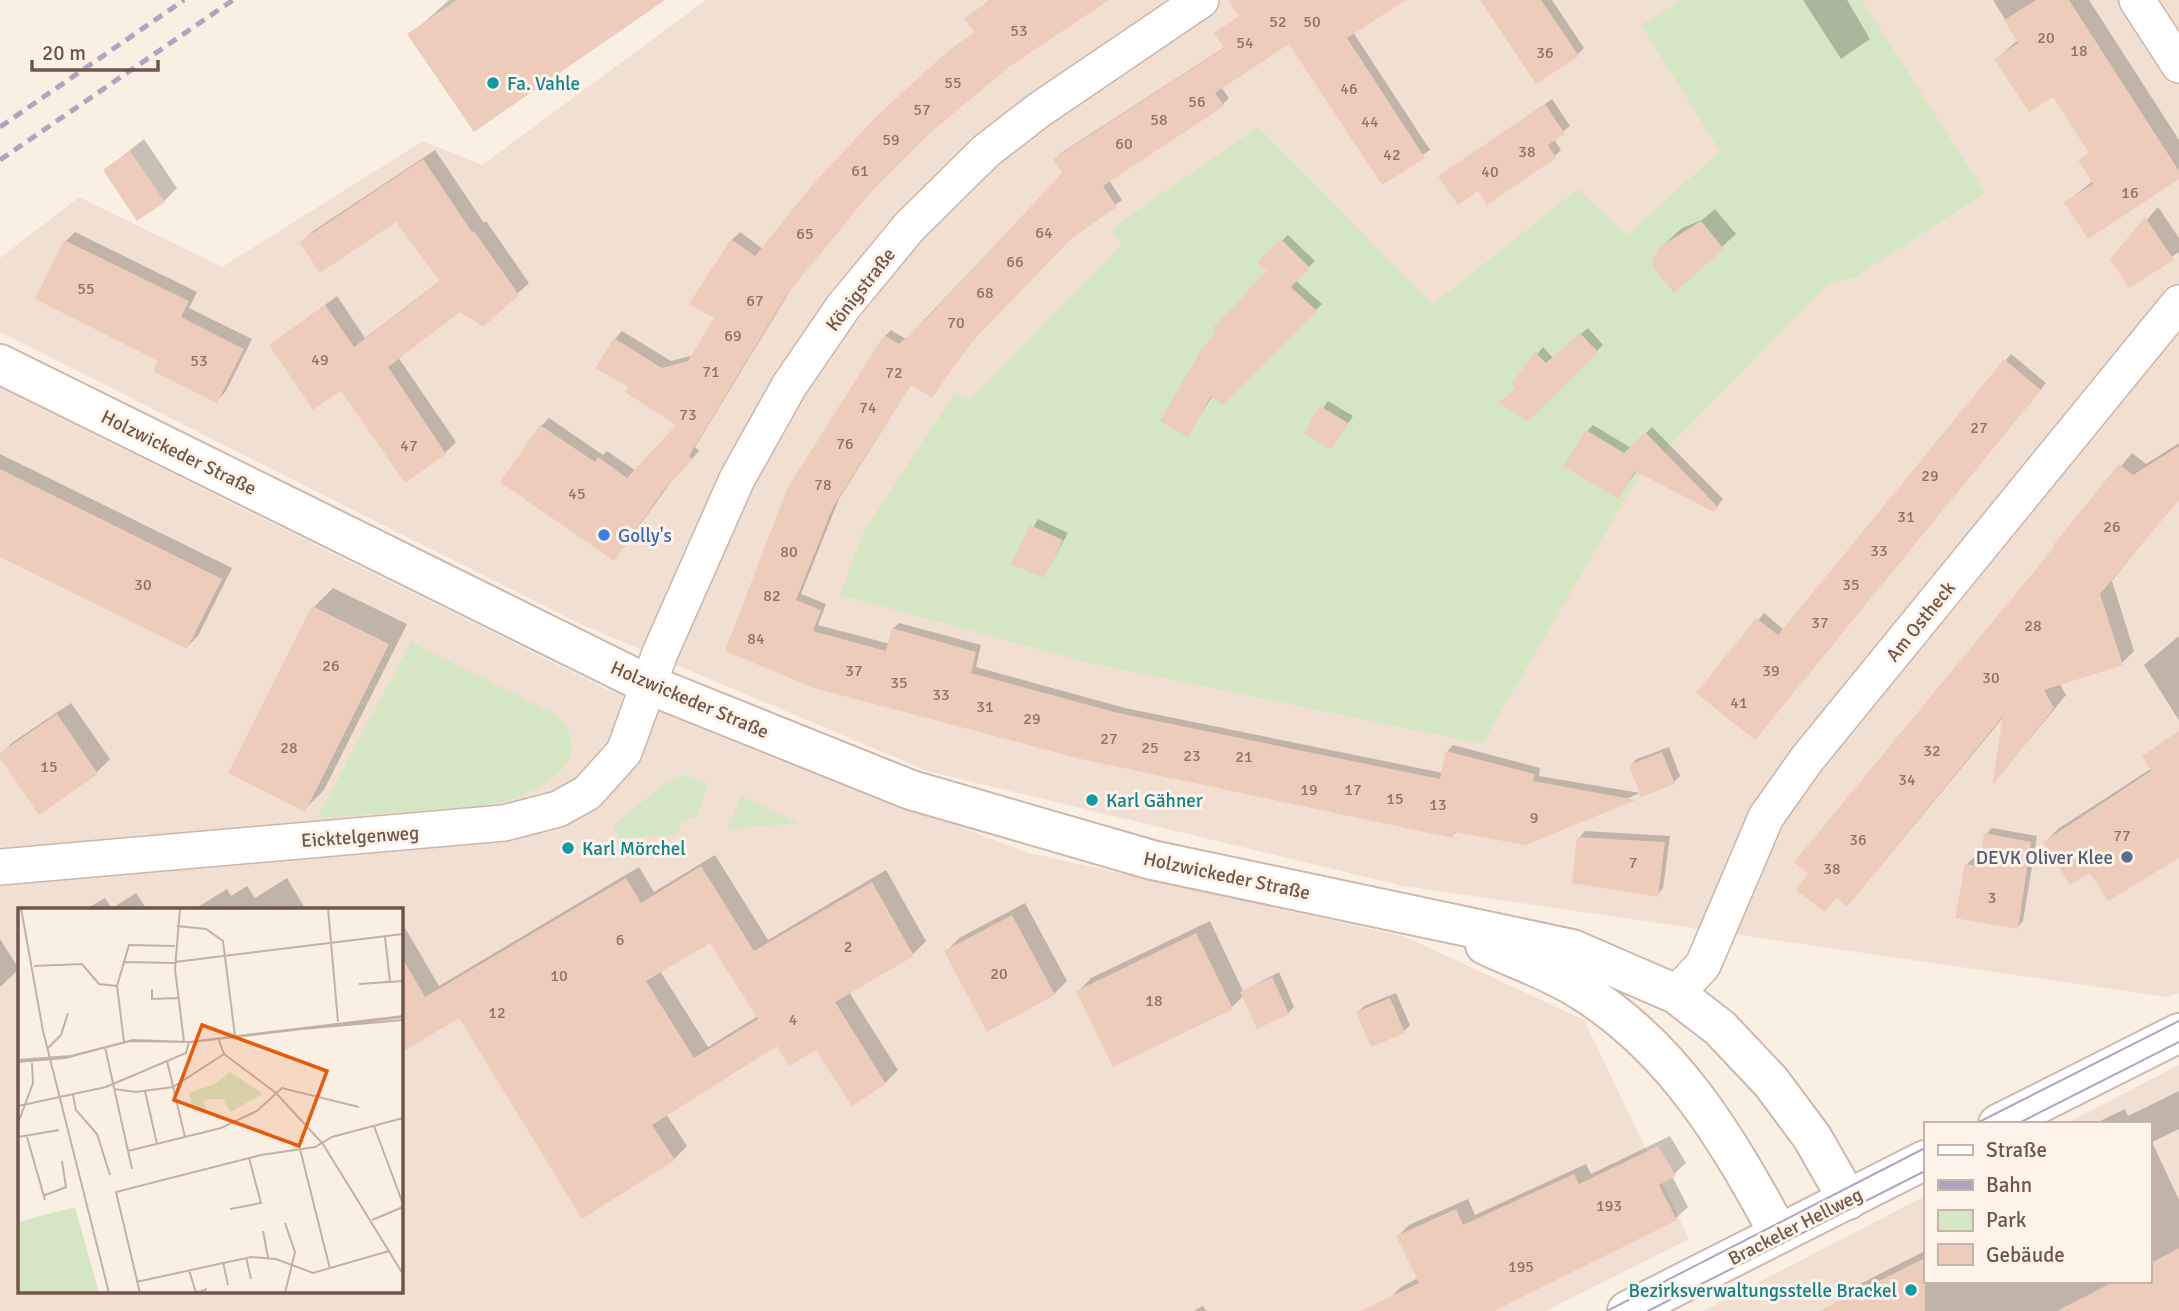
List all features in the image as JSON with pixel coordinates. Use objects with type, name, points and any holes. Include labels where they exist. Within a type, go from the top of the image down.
[{"type":"main road","name":"Holzwickeder Straße","points":[[0,364],[648,684],[911,790],[1152,860],[1572,949],[1676,994],[1720,1028],[1771,1082],[1812,1137],[1848,1200]]},
{"type":"main road","name":"Holzwickeder Straße","points":[[1423,916],[1582,991],[1639,1035],[1685,1080],[1719,1128],[1779,1234]]},
{"type":"main road","points":[[2002,1122],[2179,1033]]},
{"type":"main road","name":"Brackeler Hellweg","points":[[1627,1311],[1924,1161]]},
{"type":"street","name":"Königstraße","points":[[648,684],[737,479],[789,386],[843,307],[910,226],[986,151],[1039,110],[1200,0]]},
{"type":"street","points":[[2137,0],[2179,65]]},
{"type":"street","name":"Am Ostheck","points":[[1676,994],[1703,965],[1766,817],[1800,769],[2179,303]]},
{"type":"street","name":"Eicktelgenweg","points":[[0,867],[447,830],[504,823],[558,809],[587,793],[624,752],[648,684]]},
{"type":"shaded area","points":[[706,0],[2179,0],[2179,993],[2167,997],[1403,886],[927,771],[578,623],[0,332],[0,258],[79,197],[222,267],[423,141],[482,165]]},
{"type":"shaded area","points":[[0,388],[606,689],[1025,852],[1406,937],[1584,1020],[1689,1239],[1545,1311],[0,1311]]},
{"type":"shaded area","points":[[2179,1065],[2179,1311],[1703,1311],[1924,1197],[1924,1283],[2151,1283],[2151,1122],[2069,1122]]},
{"type":"green space","points":[[1682,0],[1862,0],[1985,193],[1855,277],[1829,283],[1637,479],[1482,744],[1082,661],[840,595],[864,531],[954,394],[970,400],[1122,244],[1111,229],[1258,127],[1433,304],[1578,189],[1627,235],[1720,151],[1641,25]]},
{"type":"green space","points":[[411,642],[558,716],[568,731],[572,745],[569,758],[551,779],[524,794],[501,802],[317,818]]},
{"type":"green space","points":[[685,775],[708,783],[697,817],[681,820],[680,834],[620,838],[613,826],[666,782]]},
{"type":"green space","points":[[741,796],[799,823],[727,829]]},
{"type":"building","name":"Fa. Vahle","points":[[457,0],[665,0],[474,132],[407,34]]},
{"type":"building","points":[[991,0],[1109,0],[1009,67],[930,133],[870,193],[786,296],[689,456],[693,459],[663,491],[614,561],[500,482],[540,425],[595,462],[598,457],[627,478],[676,425],[625,392],[629,387],[595,368],[614,338],[662,368],[688,361],[714,318],[689,304],[731,239],[755,256],[815,182],[877,116],[939,59],[974,32],[964,18]]},
{"type":"building","points":[[1228,0],[1406,0],[1347,38],[1425,158],[1382,185],[1289,44],[1215,93],[1224,106],[1103,186],[1117,207],[1073,237],[969,345],[932,398],[911,385],[833,507],[796,600],[821,610],[813,631],[886,651],[892,628],[976,652],[971,673],[1118,713],[1440,779],[1446,751],[1535,774],[1533,781],[1636,800],[1525,845],[1454,832],[1453,838],[1081,759],[814,688],[725,651],[787,489],[884,335],[899,344],[925,320],[1062,173],[1053,159],[1224,48],[1214,33],[1239,16]]},
{"type":"building","points":[[1480,0],[1541,0],[1579,56],[1536,84]]},
{"type":"building","points":[[2036,0],[2069,0],[2179,171],[2179,179],[2088,239],[2064,202],[2093,184],[2078,160],[2089,153],[2053,97],[2029,112],[1994,59],[2018,43],[2004,20]]},
{"type":"building","points":[[1545,104],[1565,134],[1548,145],[1556,158],[1487,205],[1478,191],[1458,205],[1438,176]]},
{"type":"building","points":[[130,151],[165,202],[137,221],[103,170]]},
{"type":"building","points":[[423,159],[519,295],[483,327],[460,312],[388,367],[446,454],[405,483],[341,391],[313,410],[269,345],[325,305],[354,347],[440,281],[396,222],[320,273],[299,242]]},
{"type":"building","points":[[2145,217],[2174,260],[2129,288],[2110,259]]},
{"type":"building","points":[[1701,221],[1724,249],[1674,293],[1652,266],[1658,248]]},
{"type":"building","points":[[1281,239],[1310,268],[1291,287],[1317,311],[1223,405],[1211,396],[1188,437],[1160,421],[1202,348],[1216,333],[1212,329],[1267,271],[1257,262]]},
{"type":"building","points":[[64,240],[189,301],[181,317],[244,349],[217,403],[153,371],[158,361],[35,299]]},
{"type":"building","points":[[1580,333],[1598,352],[1528,421],[1499,403],[1515,389],[1512,383],[1535,352],[1546,363]]},
{"type":"building","points":[[2004,359],[2041,390],[1755,740],[1696,693],[1756,618],[1778,635]]},
{"type":"building","points":[[1320,406],[1348,423],[1331,450],[1304,433]]},
{"type":"building","points":[[1586,430],[1624,453],[1645,432],[1718,507],[1714,512],[1635,471],[1619,499],[1563,466]]},
{"type":"building","points":[[2179,446],[2179,500],[2100,594],[2123,665],[2044,690],[2054,708],[1992,786],[2003,716],[1847,907],[1836,897],[1825,912],[1796,890],[1808,874],[1794,862],[2055,546],[2053,545],[2119,464],[2133,475]]},
{"type":"building","points":[[0,469],[222,579],[187,649],[0,557]]},
{"type":"building","points":[[1030,525],[1063,540],[1044,578],[1011,564]]},
{"type":"building","points":[[312,606],[389,644],[305,812],[228,773]]},
{"type":"building","points":[[57,714],[98,774],[39,815],[0,758],[0,753]]},
{"type":"building","points":[[2179,731],[2179,858],[2108,901],[2090,873],[2070,885],[2043,842],[2151,771],[2142,756]]},
{"type":"building","points":[[1662,752],[1675,784],[1641,797],[1629,765]]},
{"type":"building","points":[[1984,833],[2031,842],[2018,929],[1955,918],[1965,864],[1979,866]]},
{"type":"building","points":[[1577,837],[1665,842],[1658,897],[1572,883]]},
{"type":"building","points":[[701,866],[754,951],[872,882],[914,956],[835,1002],[886,1084],[852,1106],[816,1050],[789,1066],[777,1046],[652,1125],[675,1160],[582,1219],[459,1018],[402,1052],[402,958],[425,997],[626,878],[641,903]],"holes":[[[710,943],[758,1019],[694,1058],[646,981]]]},
{"type":"building","points":[[1012,915],[1055,995],[987,1032],[944,951]]},
{"type":"building","points":[[1196,933],[1233,1009],[1113,1067],[1076,991]]},
{"type":"building","points":[[1272,977],[1289,1014],[1257,1029],[1240,992]]},
{"type":"building","points":[[1390,998],[1405,1033],[1371,1047],[1356,1012]]},
{"type":"building","points":[[1658,1146],[1676,1176],[1659,1185],[1677,1220],[1494,1311],[1360,1311],[1419,1283],[1396,1236],[1456,1209],[1463,1225],[1574,1174],[1579,1184]]},
{"type":"building","points":[[2179,1248],[2179,1311],[2057,1311],[2111,1283],[2151,1283],[2151,1263]]},
{"type":"building","name":"Bezirksverwaltungsstelle Brackel","points":[[1924,1258],[1925,1311],[1819,1311]]},
{"type":"tram line","points":[[1979,1122],[2179,1021]]},
{"type":"tram line","points":[[2021,1122],[2179,1042]]},
{"type":"tram line","points":[[1607,1311],[1924,1149]]},
{"type":"tram line","points":[[1648,1311],[1924,1172]]},
{"type":"railway","points":[[0,127],[184,0]]},
{"type":"railway","points":[[0,160],[233,0]]},
{"type":"place","name":"Fa. Vahle","points":[[493,83]]},
{"type":"place","name":"Golly's","points":[[604,535]]},
{"type":"place","name":"Karl Gähner","points":[[1092,800]]},
{"type":"place","name":"Karl Mörchel","points":[[568,848]]},
{"type":"place","name":"DEVK Oliver Klee","points":[[2127,857]]},
{"type":"place","name":"Bezirksverwaltungsstelle Brackel","points":[[1911,1290]]}]
